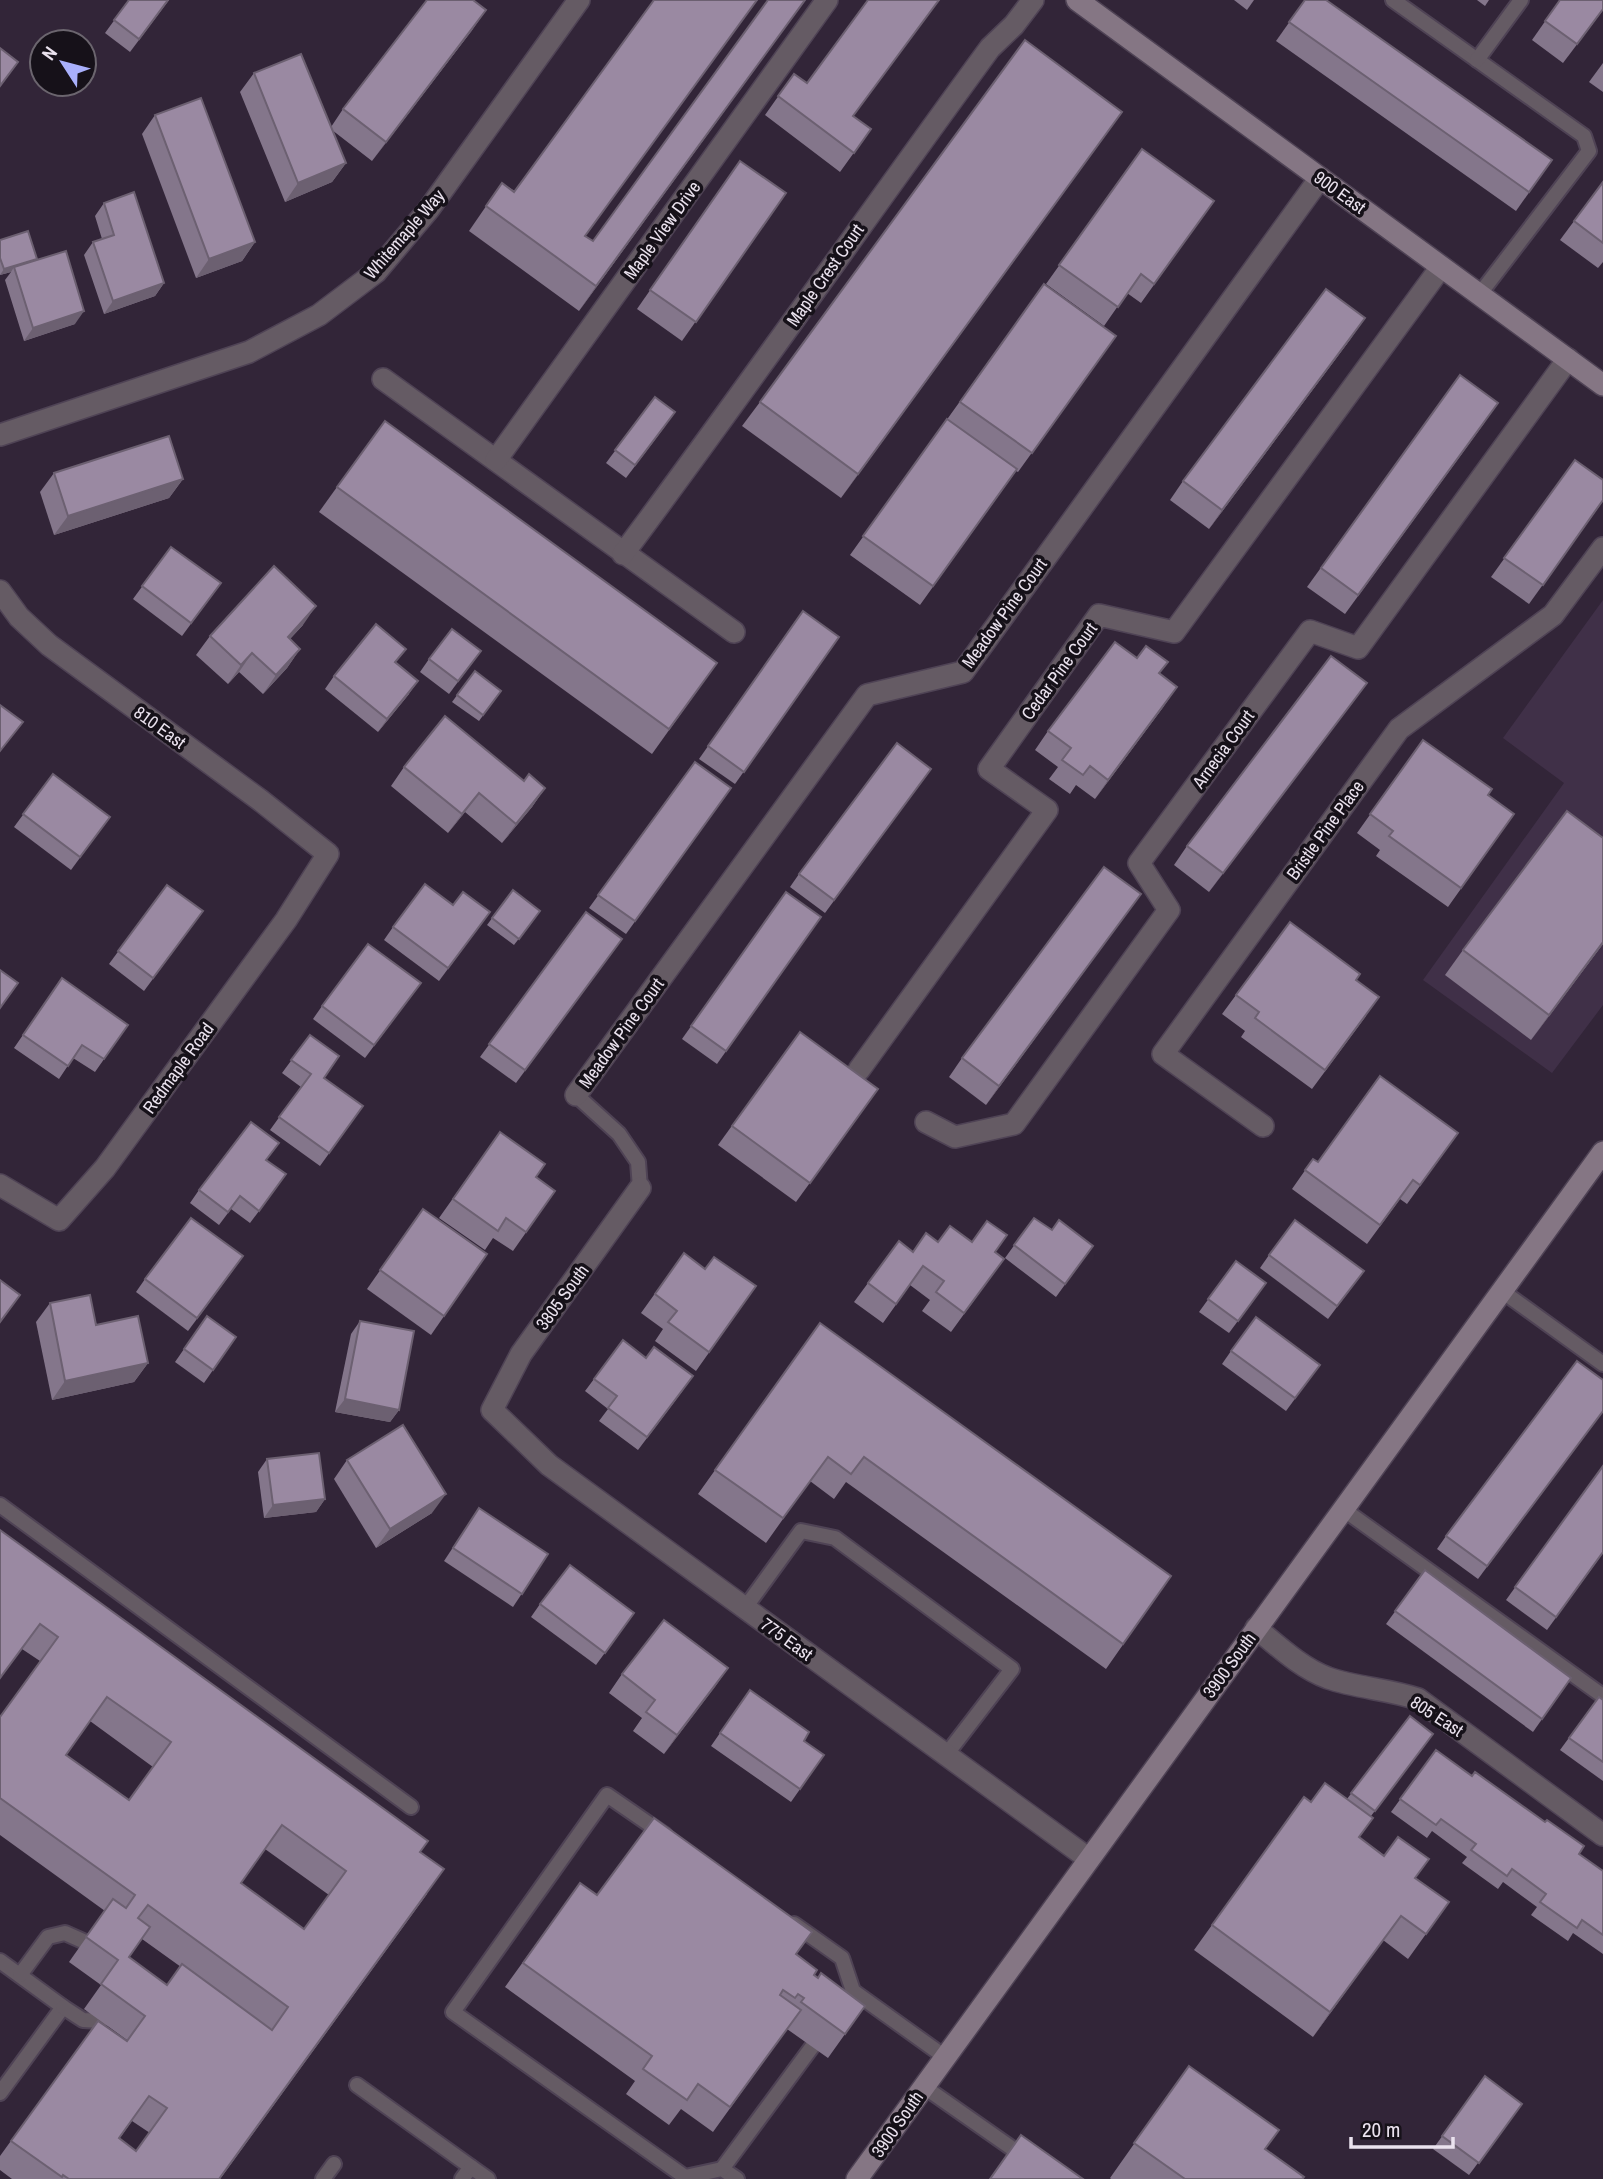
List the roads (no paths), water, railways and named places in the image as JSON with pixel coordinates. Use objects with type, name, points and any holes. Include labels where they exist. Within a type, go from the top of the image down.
[{"type":"main road","name":"900 East","points":[[1077,0],[1603,385]]},
{"type":"main road","name":"3900 South","points":[[858,2179],[1603,1152]]},
{"type":"street","name":"Whitemaple Way","points":[[0,435],[249,352],[319,315],[376,272],[429,209],[579,0]]},
{"type":"street","name":"Maple View Drive","points":[[496,460],[827,0]]},
{"type":"street","name":"Maple Crest Court","points":[[623,554],[734,405],[840,253],[990,48],[1014,25],[1033,0]]},
{"type":"street","name":"Meadow Pine Court","points":[[576,1095],[867,695],[963,672],[1320,178]]},
{"type":"street","name":"Cedar Pine Court","points":[[859,1070],[1048,810],[989,769],[1099,615],[1174,632],[1441,267]]},
{"type":"street","name":"Arnecia Court","points":[[926,1122],[955,1137],[1014,1124],[1169,910],[1139,863],[1310,631],[1358,648],[1568,359]]},
{"type":"street","points":[[383,379],[734,632]]},
{"type":"street","name":"Bristle Pine Place","points":[[1263,1126],[1163,1054],[1399,729],[1553,615],[1603,548]]},
{"type":"street","name":"810 East","points":[[0,591],[19,617],[49,645],[260,800],[328,854]]},
{"type":"street","name":"Redmaple Road","points":[[0,1185],[59,1220],[105,1168],[286,920],[328,854]]},
{"type":"street","name":"3805 South","points":[[492,1410],[521,1354],[640,1188]]},
{"type":"street","name":"775 East","points":[[492,1410],[548,1465],[1088,1859]]},
{"type":"street","name":"805 East","points":[[1256,1628],[1301,1664],[1325,1677],[1361,1688],[1399,1693],[1418,1699],[1603,1835]]},
{"type":"lane","points":[[1393,0],[1584,136],[1589,151],[1479,295]]},
{"type":"lane","points":[[1477,60],[1521,0]]},
{"type":"lane","points":[[576,1095],[619,1134],[638,1162],[640,1188]]},
{"type":"lane","points":[[1502,1291],[1603,1364]]},
{"type":"lane","points":[[0,1505],[411,1807]]},
{"type":"lane","points":[[1343,1509],[1603,1696]]},
{"type":"lane","points":[[745,1608],[802,1531],[835,1538],[1012,1670],[946,1755]]},
{"type":"lane","points":[[673,1840],[607,1795],[453,2012],[685,2177],[722,2169],[829,2024]]},
{"type":"lane","points":[[786,1919],[842,1958],[849,1996],[944,2057]]},
{"type":"lane","points":[[20,1975],[48,1937],[65,1933],[83,1941]]},
{"type":"lane","points":[[0,1961],[83,2020],[100,2021]]},
{"type":"lane","points":[[0,2093],[63,2007]]},
{"type":"lane","points":[[357,2085],[488,2179]]},
{"type":"lane","points":[[923,2086],[1056,2179]]},
{"type":"lane","points":[[323,2179],[334,2164]]},
{"type":"lane","points":[[461,2179],[471,2167]]},
{"type":"lane","points":[[722,2169],[737,2179]]}]
